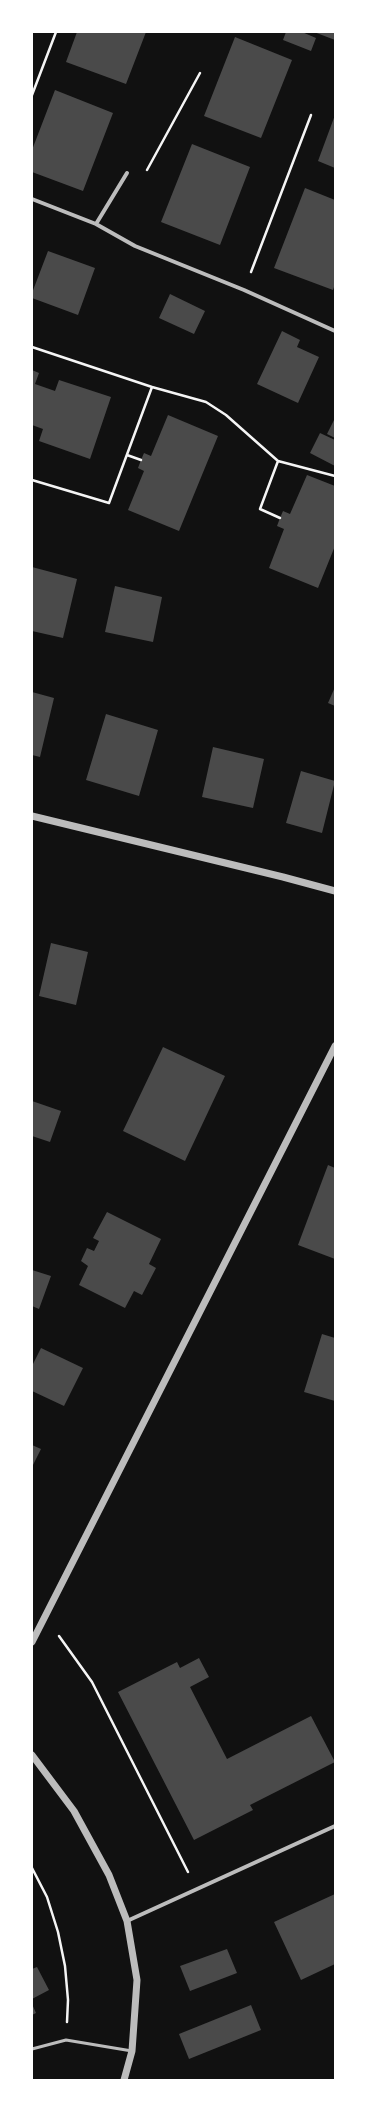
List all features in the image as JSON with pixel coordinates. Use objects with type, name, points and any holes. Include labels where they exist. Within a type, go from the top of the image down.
[{"type":"street","points":[[96,224],[127,173]]},
{"type":"street","points":[[32,199],[96,224],[135,246],[244,290],[335,331]]},
{"type":"street","points":[[32,816],[276,875],[335,891]]},
{"type":"street","points":[[32,1642],[335,1046]]},
{"type":"street","points":[[32,1755],[74,1811],[109,1875],[127,1921],[137,1980],[132,2051],[124,2080]]},
{"type":"street","points":[[127,1921],[335,1826]]},
{"type":"lane","points":[[32,2049],[66,2040],[132,2051]]},
{"type":"path","points":[[32,94],[56,32]]},
{"type":"path","points":[[127,173],[147,170],[200,73]]},
{"type":"path","points":[[244,290],[311,115]]},
{"type":"path","points":[[32,347],[152,387],[206,402],[226,415],[278,461],[335,476]]},
{"type":"path","points":[[32,480],[109,503],[152,387]]},
{"type":"path","points":[[127,455],[140,460]]},
{"type":"path","points":[[278,461],[260,509],[280,518]]},
{"type":"path","points":[[45,1616],[92,1682],[197,1890]]},
{"type":"path","points":[[32,1868],[47,1897],[58,1932],[65,1966],[68,2000],[66,2040]]},
{"type":"building","points":[[77,32],[146,32],[126,84],[66,62]]},
{"type":"building","points":[[286,32],[302,32],[316,38],[311,51],[283,40]]},
{"type":"building","points":[[314,32],[335,32],[335,40]]},
{"type":"building","points":[[235,37],[292,60],[261,138],[204,116]]},
{"type":"building","points":[[55,90],[113,113],[83,191],[32,172],[32,150]]},
{"type":"building","points":[[335,115],[335,168],[318,161]]},
{"type":"building","points":[[192,144],[250,167],[220,245],[161,222]]},
{"type":"building","points":[[305,188],[335,200],[335,284],[333,290],[274,268]]},
{"type":"building","points":[[48,251],[95,268],[78,315],[32,298],[32,293]]},
{"type":"building","points":[[170,294],[205,311],[194,334],[159,318]]},
{"type":"building","points":[[282,331],[300,340],[297,347],[319,357],[298,403],[257,384]]},
{"type":"building","points":[[32,370],[39,373],[35,384],[55,391],[59,380],[111,397],[90,459],[39,441],[43,429],[32,425]]},
{"type":"building","points":[[168,415],[218,436],[179,531],[128,510],[144,471],[138,468],[141,460],[144,453],[151,456]]},
{"type":"building","points":[[335,418],[335,438],[327,434]]},
{"type":"building","points":[[320,433],[335,440],[335,466],[310,453]]},
{"type":"building","points":[[307,475],[335,486],[335,546],[318,588],[269,568],[284,529],[277,526],[280,518],[283,511],[290,514]]},
{"type":"building","points":[[32,567],[77,579],[63,638],[32,631]]},
{"type":"building","points":[[115,586],[162,597],[153,642],[105,632]]},
{"type":"building","points":[[335,687],[335,706],[328,703]]},
{"type":"building","points":[[32,692],[54,698],[40,757],[32,755]]},
{"type":"building","points":[[106,714],[158,730],[139,796],[86,780]]},
{"type":"building","points":[[213,747],[264,759],[253,808],[202,797]]},
{"type":"building","points":[[301,771],[335,781],[322,833],[286,823]]},
{"type":"building","points":[[51,943],[88,952],[76,1005],[39,996]]},
{"type":"building","points":[[163,1047],[225,1076],[185,1161],[123,1131]]},
{"type":"building","points":[[32,1101],[61,1111],[50,1142],[32,1136]]},
{"type":"building","points":[[328,1165],[335,1168],[335,1259],[298,1245]]},
{"type":"building","points":[[107,1212],[161,1239],[149,1264],[156,1268],[142,1295],[134,1291],[125,1308],[79,1285],[88,1266],[81,1261],[87,1248],[94,1251],[99,1241],[93,1238]]},
{"type":"building","points":[[32,1270],[51,1276],[39,1309],[32,1306]]},
{"type":"building","points":[[322,1334],[335,1338],[335,1401],[304,1392]]},
{"type":"building","points":[[41,1348],[83,1368],[64,1406],[32,1391],[32,1366]]},
{"type":"building","points":[[32,1445],[41,1449],[32,1467]]},
{"type":"building","points":[[199,1658],[209,1677],[190,1687],[227,1759],[311,1716],[335,1762],[250,1805],[253,1810],[194,1840],[118,1692],[177,1662],[180,1668]]},
{"type":"building","points":[[335,1894],[335,1964],[301,1980],[274,1922]]},
{"type":"building","points":[[227,1949],[237,1973],[190,1991],[180,1966]]},
{"type":"building","points":[[37,1967],[49,1990],[32,1999],[32,1969]]},
{"type":"building","points":[[32,2004],[36,2013],[32,2015]]},
{"type":"building","points":[[251,2005],[261,2030],[189,2059],[179,2034]]}]
